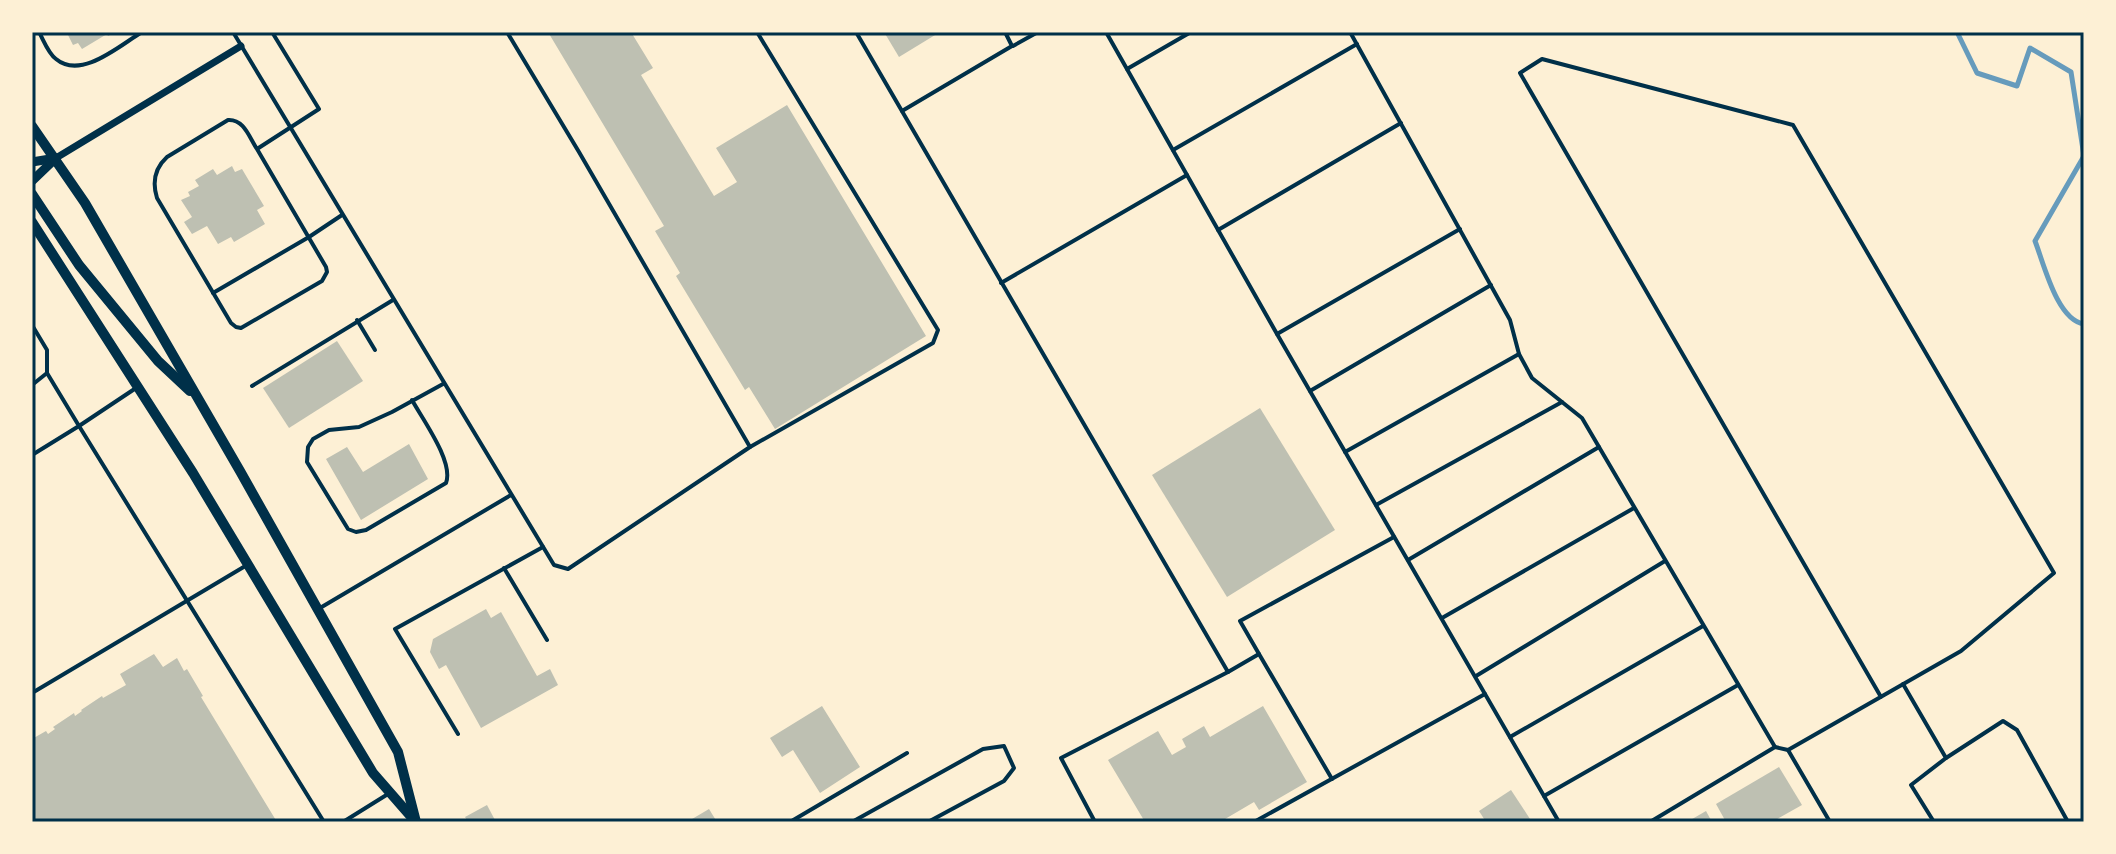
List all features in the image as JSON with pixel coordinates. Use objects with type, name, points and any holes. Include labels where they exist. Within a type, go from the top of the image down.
[{"type":"main road","points":[[32,126],[85,203],[398,752],[416,822]]},
{"type":"main road","points":[[32,194],[79,265],[158,361],[197,397]]},
{"type":"main road","points":[[32,222],[193,473],[373,773],[416,822]]},
{"type":"street","points":[[32,181],[56,158],[241,46]]},
{"type":"street","points":[[32,162],[56,158]]},
{"type":"lane","points":[[39,32],[53,58],[73,67],[87,65],[142,32]]},
{"type":"lane","points":[[233,32],[554,565],[568,569],[750,447],[933,343],[938,330],[757,32]]},
{"type":"lane","points":[[257,149],[319,109],[272,32]]},
{"type":"lane","points":[[507,32],[750,447]]},
{"type":"lane","points":[[856,32],[1228,672]]},
{"type":"lane","points":[[1005,32],[1012,46]]},
{"type":"lane","points":[[902,111],[1038,32]]},
{"type":"lane","points":[[1106,32],[1559,822]]},
{"type":"lane","points":[[1127,69],[1191,32]]},
{"type":"lane","points":[[1350,32],[1510,320],[1519,354],[1532,378],[1582,418],[1775,747]]},
{"type":"lane","points":[[1173,150],[1357,44]]},
{"type":"lane","points":[[1650,822],[1775,747],[1788,750],[1881,697],[1961,651],[2054,573],[1793,125],[1542,59],[1520,73],[1881,697]]},
{"type":"lane","points":[[228,120],[238,121],[309,237],[326,267],[325,277],[246,327],[236,327],[157,198],[154,190],[156,172],[167,157],[228,120]]},
{"type":"lane","points":[[1218,230],[1401,123]]},
{"type":"lane","points":[[1001,283],[1187,175]]},
{"type":"lane","points":[[213,293],[342,215]]},
{"type":"lane","points":[[1277,334],[1460,229]]},
{"type":"lane","points":[[1310,392],[1491,285]]},
{"type":"lane","points":[[252,386],[393,300]]},
{"type":"lane","points":[[357,320],[375,350]]},
{"type":"lane","points":[[32,325],[47,350],[47,373],[324,822]]},
{"type":"lane","points":[[1345,452],[1519,354]]},
{"type":"lane","points":[[32,385],[47,373]]},
{"type":"lane","points":[[412,400],[446,462],[449,475],[446,483],[366,530],[356,532],[348,529],[307,462],[308,447],[313,439],[329,430],[359,427],[443,383]]},
{"type":"lane","points":[[32,455],[138,386]]},
{"type":"lane","points":[[1376,505],[1562,402]]},
{"type":"lane","points":[[1407,560],[1599,447]]},
{"type":"lane","points":[[317,610],[511,495]]},
{"type":"lane","points":[[1441,619],[1634,508]]},
{"type":"lane","points":[[1332,779],[1240,621],[1394,537]]},
{"type":"lane","points":[[458,734],[395,629],[543,547]]},
{"type":"lane","points":[[1475,677],[1665,561]]},
{"type":"lane","points":[[32,693],[248,564]]},
{"type":"lane","points":[[504,568],[547,640]]},
{"type":"lane","points":[[1510,737],[1703,626]]},
{"type":"lane","points":[[1095,822],[1061,758],[1259,654]]},
{"type":"lane","points":[[1903,684],[1946,758]]},
{"type":"lane","points":[[1544,796],[1738,685]]},
{"type":"lane","points":[[1254,822],[1485,694]]},
{"type":"lane","points":[[1934,822],[1911,785],[2003,721],[2017,730],[2068,822]]},
{"type":"lane","points":[[852,822],[983,749],[1004,746],[1014,768],[1004,781],[928,822]]},
{"type":"lane","points":[[1788,750],[1830,822]]},
{"type":"lane","points":[[790,822],[907,753]]},
{"type":"lane","points":[[343,822],[390,793]]},
{"type":"building","points":[[72,32],[116,32],[82,49],[78,43],[73,45],[68,35]]},
{"type":"building","points":[[548,32],[631,32],[653,68],[641,75],[714,196],[737,182],[716,148],[787,105],[926,336],[775,429],[749,387],[745,390],[676,276],[680,273],[655,231],[664,226]]},
{"type":"building","points":[[884,32],[940,32],[899,57]]},
{"type":"building","points":[[232,166],[235,172],[242,169],[264,206],[257,210],[265,224],[234,242],[231,237],[218,244],[207,226],[192,234],[184,222],[192,217],[181,200],[199,186],[195,180],[213,169],[217,175]]},
{"type":"building","points":[[337,341],[363,381],[289,428],[263,388]]},
{"type":"building","points":[[1260,408],[1335,530],[1227,597],[1152,475]]},
{"type":"building","points":[[409,444],[428,479],[361,520],[326,459],[347,447],[363,472]]},
{"type":"building","points":[[486,609],[491,618],[501,612],[537,676],[550,669],[558,685],[481,728],[446,665],[439,669],[430,652],[433,639]]},
{"type":"building","points":[[154,654],[163,667],[177,658],[184,671],[187,669],[277,822],[32,822],[32,739],[46,731],[48,734],[74,713],[75,716],[102,696],[126,685],[120,674]]},
{"type":"building","points":[[822,706],[860,767],[820,793],[793,750],[782,757],[770,738]]},
{"type":"building","points":[[1263,706],[1307,782],[1259,810],[1254,802],[1220,822],[1145,822],[1108,760],[1158,731],[1172,755],[1186,747],[1182,739],[1204,726],[1210,737]]},
{"type":"building","points":[[1779,767],[1802,805],[1772,822],[1726,822],[1716,804]]},
{"type":"building","points":[[1511,790],[1532,822],[1486,822],[1479,811]]},
{"type":"building","points":[[487,805],[496,822],[468,822],[465,817]]},
{"type":"building","points":[[709,809],[717,822],[687,822]]},
{"type":"building","points":[[1706,811],[1712,822],[1687,822]]},
{"type":"waterway","points":[[1957,32],[1977,73],[2017,86],[2030,48],[2071,72],[2084,156],[2035,241],[2059,302],[2066,313],[2084,324]]}]
